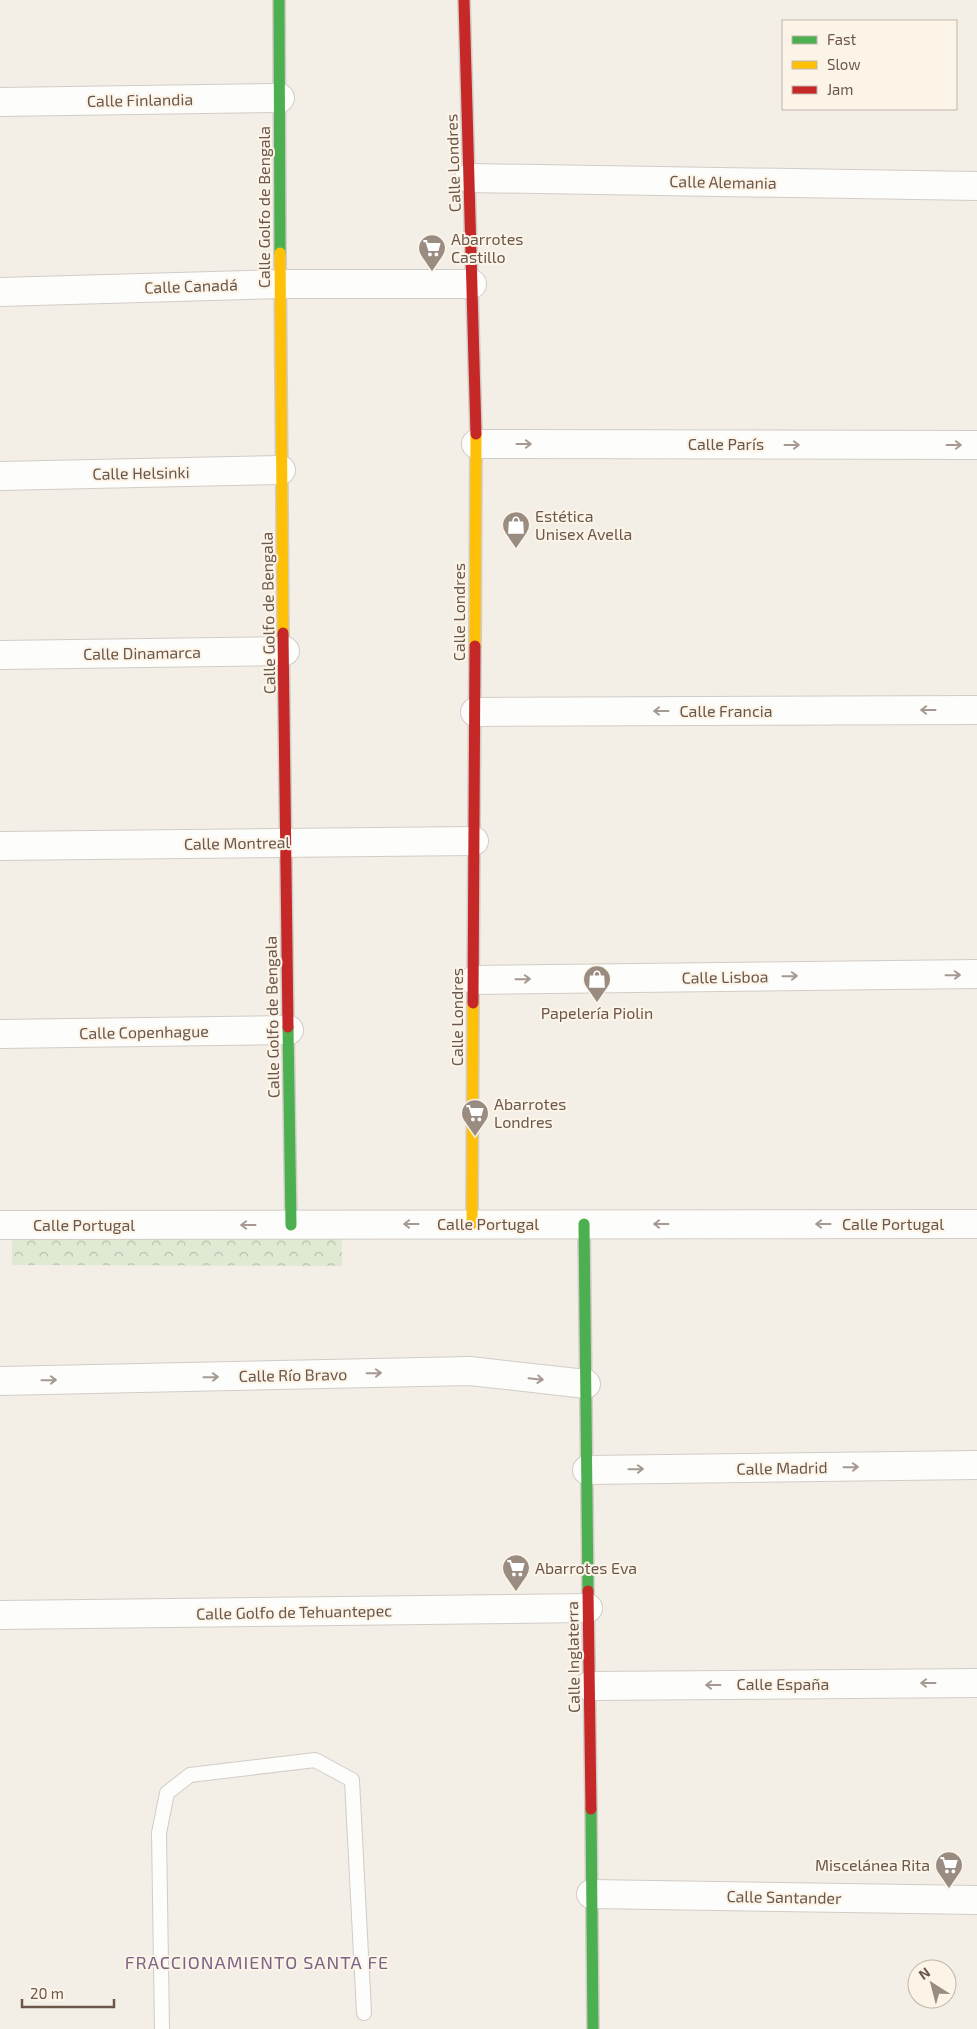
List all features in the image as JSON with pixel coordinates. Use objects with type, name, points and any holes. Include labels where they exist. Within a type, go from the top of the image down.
[{"type":"street","name":"Calle Golfo de Bengala","points":[[279,0],[281,470],[285,651],[291,1224]]},
{"type":"street","name":"Calle Londres","points":[[464,0],[476,444],[472,1224]]},
{"type":"street","name":"Calle Finlandia","points":[[0,102],[280,98]]},
{"type":"street","name":"Calle Alemania","points":[[469,178],[977,186]]},
{"type":"street","name":"Calle Canadá","points":[[0,292],[281,284],[472,284]]},
{"type":"street","name":"Calle París","points":[[476,444],[977,445]]},
{"type":"street","name":"Calle Helsinki","points":[[0,476],[281,470]]},
{"type":"street","name":"Calle Dinamarca","points":[[0,656],[285,651]]},
{"type":"street","name":"Calle Francia","points":[[475,712],[977,710]]},
{"type":"street","name":"Calle Montreal","points":[[0,846],[474,840]]},
{"type":"street","name":"Calle Lisboa","points":[[474,980],[977,974]]},
{"type":"street","name":"Calle Copenhague","points":[[0,1034],[289,1030]]},
{"type":"street","name":"Calle Inglaterra","points":[[584,1224],[593,2029]]},
{"type":"street","name":"Calle Portugal","points":[[0,1225],[977,1224]]},
{"type":"street","name":"Calle Río Bravo","points":[[0,1381],[470,1372],[586,1384]]},
{"type":"street","name":"Calle Madrid","points":[[587,1470],[977,1465]]},
{"type":"street","name":"Calle Golfo de Tehuantepec","points":[[0,1615],[588,1608]]},
{"type":"street","name":"Calle España","points":[[589,1686],[977,1683]]},
{"type":"street","name":"Calle Santander","points":[[592,1894],[977,1900]]},
{"type":"lane","points":[[162,2029],[159,1833],[167,1793],[190,1775],[315,1760],[352,1780],[364,2013]]},
{"type":"green space","points":[[12,1231],[342,1232],[342,1266],[12,1265]]},
{"type":"traffic: fast","points":[[279,0],[280,253]]},
{"type":"traffic: fast","points":[[288,1027],[291,1225]]},
{"type":"traffic: fast","points":[[584,1224],[588,1591]]},
{"type":"traffic: fast","points":[[591,1809],[593,2029]]},
{"type":"traffic: slow","points":[[280,253],[283,633]]},
{"type":"traffic: slow","points":[[475,646],[476,434]]},
{"type":"traffic: slow","points":[[472,1224],[473,1003]]},
{"type":"traffic: jam","points":[[464,0],[476,434]]},
{"type":"traffic: jam","points":[[283,633],[288,1027]]},
{"type":"traffic: jam","points":[[473,1003],[475,646]]},
{"type":"traffic: jam","points":[[588,1591],[591,1809]]},
{"type":"place","name":"Abarrotes Castillo","points":[[432,272]]},
{"type":"place","name":"Estética Unisex Avella","points":[[516,549]]},
{"type":"place","name":"Papelería Piolin","points":[[597,1003]]},
{"type":"place","name":"Abarrotes Londres","points":[[475,1137]]},
{"type":"place","name":"Abarrotes Eva","points":[[516,1592]]},
{"type":"place","name":"Miscelánea Rita","points":[[949,1889]]},
{"type":"district","name":"FRACCIONAMIENTO SANTA FE","points":[[257,1963]]}]
